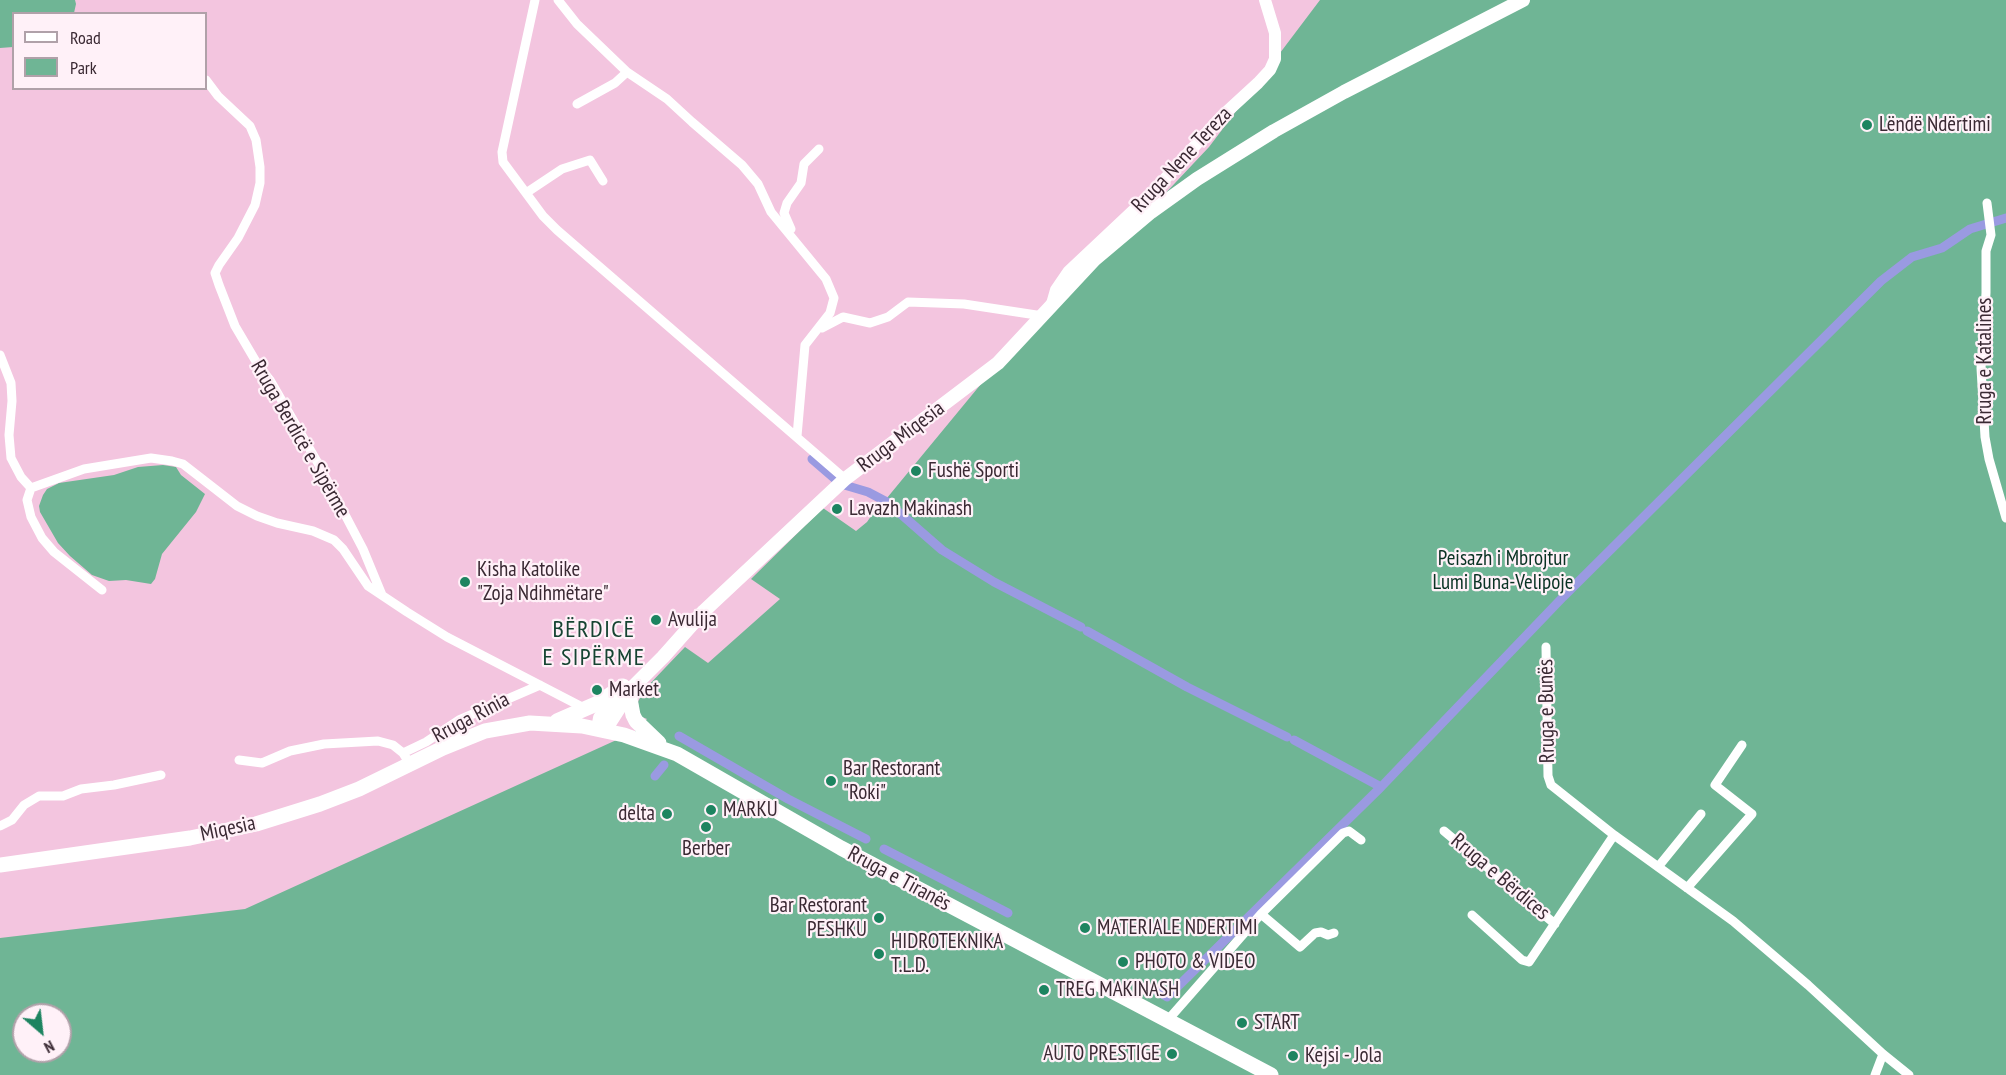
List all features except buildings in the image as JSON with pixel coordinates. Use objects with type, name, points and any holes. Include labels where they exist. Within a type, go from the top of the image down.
[{"type":"main road","name":"Rruga Miqesia","points":[[602,730],[628,687],[663,657],[689,626],[830,492],[906,431],[981,377],[1012,350],[1111,245],[1181,190],[1274,131],[1344,92],[1523,0]]},
{"type":"main road","points":[[546,723],[586,710],[628,687],[631,708],[636,721],[665,749]]},
{"type":"main road","points":[[546,723],[602,730],[665,749]]},
{"type":"main road","name":"Miqesia","points":[[0,865],[190,838],[256,824],[359,789],[406,758],[443,748],[485,730],[546,723]]},
{"type":"main road","name":"Rruga e Tiranës","points":[[665,749],[689,760],[841,848],[1271,1075]]},
{"type":"street","points":[[535,0],[502,152],[503,162],[543,216],[557,230],[797,436],[843,481]]},
{"type":"street","points":[[558,0],[577,24],[627,72],[668,99],[742,165],[758,184],[771,212],[826,279],[834,298],[830,313],[805,345],[797,436]]},
{"type":"street","name":"Rruga Nene Tereza","points":[[1047,311],[1056,290],[1069,271],[1154,191],[1221,117],[1270,70],[1275,58],[1275,33],[1265,0]]},
{"type":"street","points":[[578,105],[615,83],[627,72]]},
{"type":"street","name":"Rruga Berdicë e Sipërme","points":[[207,81],[218,96],[249,126],[256,140],[260,167],[260,183],[255,205],[238,238],[219,265],[216,273],[219,285],[235,326],[258,365],[270,380],[319,465],[363,549],[382,595]]},
{"type":"street","points":[[798,245],[784,213],[787,203],[801,183],[804,164],[819,149]]},
{"type":"street","points":[[526,193],[562,169],[590,160],[603,181]]},
{"type":"street","name":"Rruga e Katalines","points":[[1987,202],[1990,236],[1986,251],[1981,368],[1985,437],[2006,518]]},
{"type":"street","points":[[819,330],[843,317],[870,323],[888,317],[908,302],[1047,311]]},
{"type":"street","points":[[0,355],[11,383],[9,435],[11,458],[21,477],[31,488]]},
{"type":"street","points":[[31,488],[84,469],[151,458],[183,464],[237,506],[267,520],[313,531],[334,540],[343,549],[368,586],[447,637],[586,710]]},
{"type":"street","points":[[31,488],[27,500],[31,517],[42,538],[75,570],[102,590]]},
{"type":"street","name":"Rruga e Bunës","points":[[1546,646],[1548,776],[1551,785],[1614,835],[1733,921],[1909,1075]]},
{"type":"street","name":"Rruga Rinia","points":[[406,758],[459,720],[540,685]]},
{"type":"street","points":[[239,760],[262,763],[290,751],[343,742],[387,742],[406,758]]},
{"type":"street","points":[[1687,888],[1752,814],[1715,784],[1742,745]]},
{"type":"street","points":[[0,826],[12,820],[24,805],[39,796],[63,796],[81,789],[161,775]]},
{"type":"street","points":[[1658,867],[1701,814]]},
{"type":"street","points":[[1167,1021],[1261,914],[1343,834],[1349,831],[1360,840]]},
{"type":"street","name":"Rruga e Bërdices","points":[[1444,831],[1555,924]]},
{"type":"street","name":"Rruga e Bërdices","points":[[1472,915],[1526,962],[1529,962],[1614,835]]},
{"type":"street","points":[[1261,914],[1300,947],[1315,933],[1328,935],[1334,933]]},
{"type":"street","points":[[1875,1075],[1883,1054]]},
{"type":"green space","points":[[0,0],[75,0],[74,12],[12,12],[12,47],[0,48]]},
{"type":"green space","name":"Peisazh i Mbrojtur Lumi Buna-Velipoje","points":[[1320,0],[2006,0],[2006,1075],[0,1075],[0,938],[245,909],[634,732],[647,719],[639,712],[638,702],[643,691],[685,647],[708,663],[780,599],[751,579],[823,508],[856,531],[867,522],[880,503],[882,504],[1000,361],[1093,270],[1209,147]]},
{"type":"green space","points":[[163,465],[176,467],[181,475],[205,494],[196,512],[162,554],[155,579],[151,584],[126,580],[109,581],[92,575],[58,543],[40,512],[39,506],[43,495],[47,489],[59,483],[114,475],[138,467]]},
{"type":"waterway","points":[[1157,991],[1167,997],[1381,787],[1563,597],[1881,281],[1912,257],[1942,248],[1970,229],[2006,218]]},
{"type":"waterway","points":[[812,459],[841,484],[868,492],[887,502],[942,550],[994,582],[1081,627]]},
{"type":"waterway","points":[[1087,631],[1187,687],[1287,737]]},
{"type":"waterway","points":[[679,736],[788,799],[866,839]]},
{"type":"waterway","points":[[1294,740],[1381,787]]},
{"type":"waterway","points":[[655,776],[664,765]]},
{"type":"waterway","points":[[884,849],[1008,913]]},
{"type":"place","name":"Lëndë Ndërtimi","points":[[1867,125]]},
{"type":"place","name":"Fushë Sporti","points":[[916,471]]},
{"type":"place","name":"Lavazh Makinash","points":[[837,509]]},
{"type":"place","name":"Kisha Katolike \"Zoja Ndihmëtare\"","points":[[465,582]]},
{"type":"place","name":"Avulija","points":[[656,620]]},
{"type":"place","name":"Market","points":[[597,690]]},
{"type":"place","name":"Bar Restorant \"Roki\"","points":[[831,781]]},
{"type":"place","name":"MARKU","points":[[711,810]]},
{"type":"place","name":"delta","points":[[667,814]]},
{"type":"place","name":"Berber","points":[[706,827]]},
{"type":"place","name":"Bar Restorant PESHKU","points":[[879,918]]},
{"type":"place","name":"MATERIALE NDERTIMI","points":[[1085,928]]},
{"type":"place","name":"HIDROTEKNIKA T.L.D.","points":[[879,954]]},
{"type":"place","name":"PHOTO & VIDEO","points":[[1123,962]]},
{"type":"place","name":"TREG MAKINASH","points":[[1044,990]]},
{"type":"place","name":"START","points":[[1242,1023]]},
{"type":"place","name":"AUTO PRESTIGE","points":[[1172,1054]]},
{"type":"place","name":"Kejsi - Jola","points":[[1293,1056]]},
{"type":"district","name":"BËRDICË E SIPËRME","points":[[594,644]]}]
